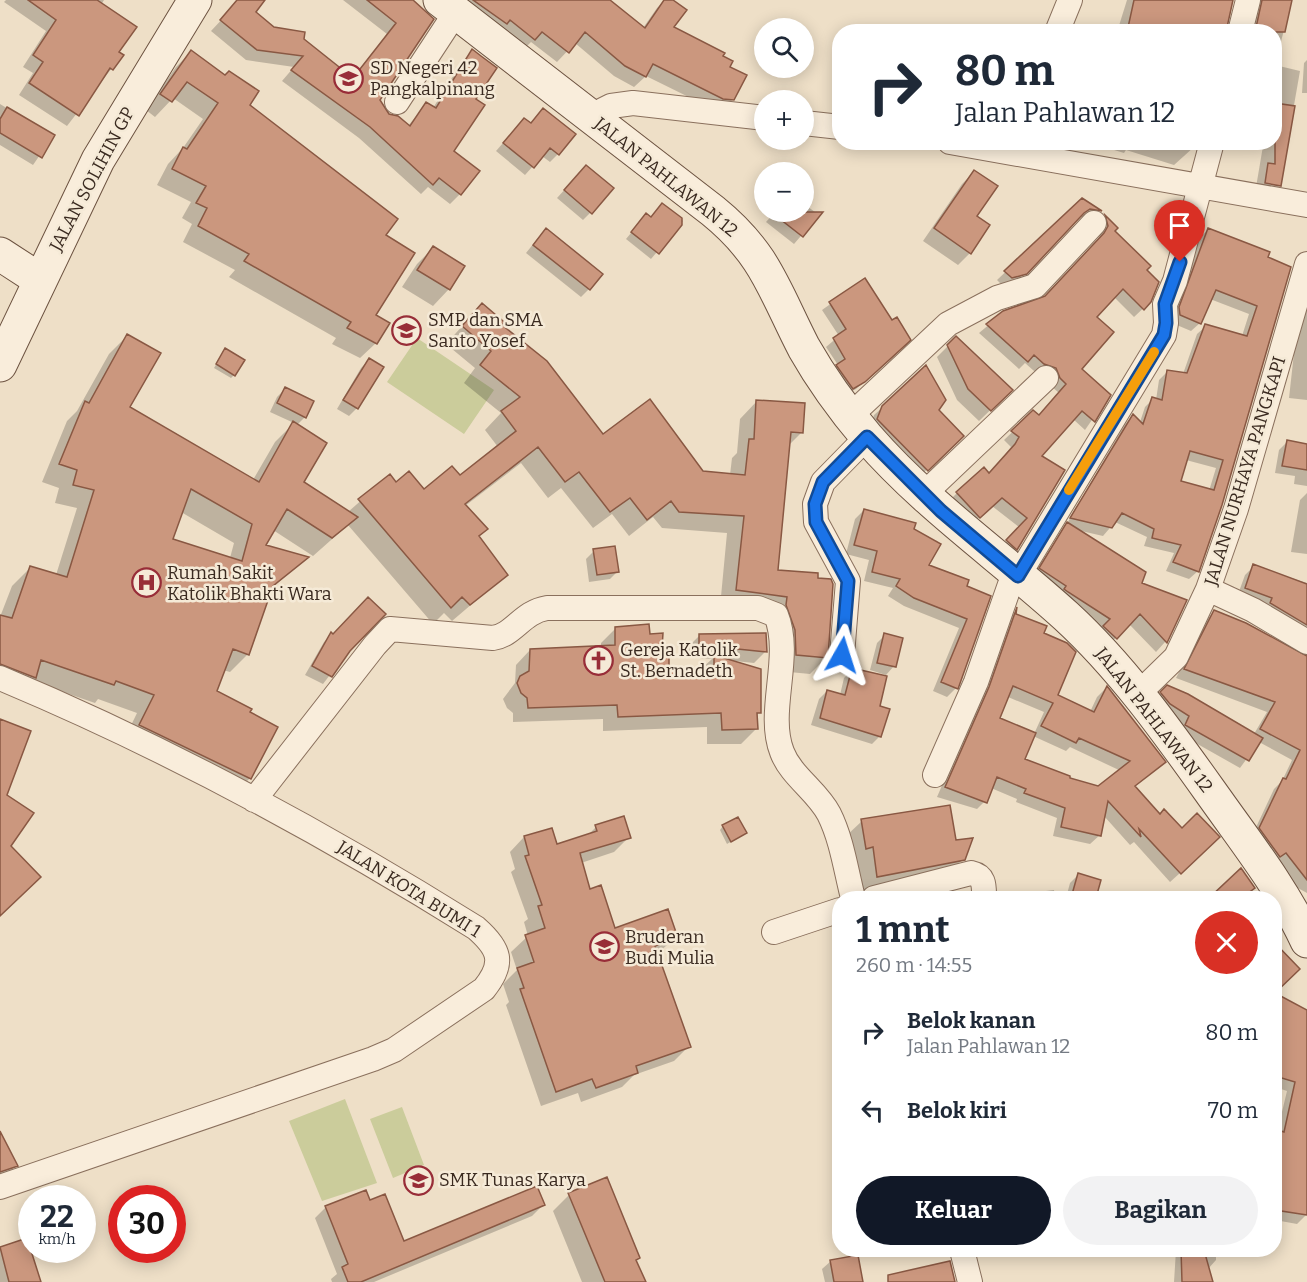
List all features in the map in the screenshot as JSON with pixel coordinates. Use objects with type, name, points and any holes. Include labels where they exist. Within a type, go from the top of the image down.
[{"type":"main road","name":"JALAN SOLIHIN GP","points":[[3,350],[98,160],[195,0]]},
{"type":"main road","name":"JALAN PAHLAWAN 12","points":[[448,6],[729,224],[751,246],[763,264],[805,350],[859,426],[924,494],[1072,622],[1138,694],[1266,870],[1278,891]]},
{"type":"main road","points":[[0,254],[40,280]]},
{"type":"main road","name":"JALAN PAHLAWAN 12","points":[[1282,897],[1307,940]]},
{"type":"street","points":[[1060,24],[1070,0]]},
{"type":"street","points":[[1242,24],[1248,0]]},
{"type":"street","points":[[397,102],[448,6]]},
{"type":"street","points":[[591,116],[611,106],[633,104],[754,117]]},
{"type":"street","points":[[814,124],[832,127]]},
{"type":"street","points":[[1029,150],[1201,186],[1307,205]]},
{"type":"street","points":[[935,775],[976,682],[1016,575],[1164,335],[1165,304],[1175,281],[1210,150]]},
{"type":"street","points":[[842,655],[848,581],[816,522],[815,504],[823,482],[859,426],[948,324],[996,298],[1035,286],[1094,223]]},
{"type":"street","name":"JALAN NURHAYA PANGKAPI","points":[[1138,694],[1176,657],[1209,589],[1236,510],[1307,264]]},
{"type":"street","points":[[924,494],[1046,378]]},
{"type":"street","points":[[1209,589],[1253,610],[1307,642]]},
{"type":"street","points":[[254,800],[390,629],[493,638],[501,637],[531,612],[547,608],[758,608],[776,615],[783,631],[778,724],[781,751],[828,814],[852,891]]},
{"type":"street","name":"JALAN KOTA BUMI 1","points":[[0,678],[59,703],[316,831],[476,928],[491,942],[497,954],[497,966],[484,989],[410,1040],[373,1059],[0,1187]]},
{"type":"street","points":[[901,891],[971,873],[979,875],[983,880],[984,891]]},
{"type":"street","points":[[774,932],[832,913]]},
{"type":"street","points":[[964,1257],[970,1282]]},
{"type":"green space","points":[[417,338],[494,390],[464,434],[387,382]]},
{"type":"green space","points":[[345,1099],[377,1183],[322,1201],[289,1121]]},
{"type":"green space","points":[[402,1107],[424,1165],[393,1178],[370,1119]]},
{"type":"building","points":[[28,0],[97,0],[137,27],[119,52],[124,55],[113,70],[110,68],[79,116],[29,83],[43,62],[33,55],[56,20]]},
{"type":"building","points":[[237,0],[265,0],[256,12],[274,27],[305,32],[304,39],[353,78],[396,23],[367,0],[413,0],[434,19],[380,100],[389,114],[398,116],[410,126],[426,102],[436,108],[472,49],[497,68],[476,99],[485,105],[454,151],[480,171],[461,195],[439,178],[433,185],[370,127],[291,70],[303,56],[257,50],[220,20]]},
{"type":"building","points":[[473,0],[610,0],[645,28],[664,0],[673,0],[687,10],[674,27],[725,53],[723,56],[733,61],[730,67],[747,75],[734,100],[723,99],[653,64],[646,77],[625,66],[585,32],[569,53],[542,32],[535,40],[510,20],[507,24]]},
{"type":"building","points":[[1134,0],[1233,0],[1228,24],[1129,24]]},
{"type":"building","points":[[1262,0],[1292,0],[1285,32],[1282,32],[1282,24],[1257,24]]},
{"type":"building","points":[[191,50],[225,75],[229,71],[259,91],[250,105],[398,219],[386,235],[415,253],[376,315],[390,323],[377,344],[347,328],[351,322],[244,261],[249,254],[198,226],[207,208],[196,203],[206,186],[172,169],[183,147],[187,149],[218,103],[187,82],[172,102],[160,94]]},
{"type":"building","points":[[1282,104],[1295,106],[1281,186],[1265,183],[1268,163],[1275,164],[1275,150],[1282,150]]},
{"type":"building","points":[[7,107],[55,135],[42,158],[0,133],[0,119]]},
{"type":"building","points":[[543,108],[576,134],[559,155],[550,148],[534,168],[503,143],[524,118],[531,123]]},
{"type":"building","points":[[586,165],[614,188],[592,214],[564,190]]},
{"type":"building","points":[[974,170],[998,186],[977,216],[990,225],[971,254],[934,228]]},
{"type":"building","points":[[1082,198],[1102,211],[1090,209],[1084,213],[1027,274],[1012,278],[1004,271]]},
{"type":"building","points":[[662,203],[682,218],[682,225],[659,254],[631,232],[646,213],[651,217]]},
{"type":"building","points":[[814,212],[823,212],[803,237],[784,222],[814,222]]},
{"type":"building","points":[[1105,215],[1118,228],[1115,231],[1151,266],[1147,270],[1159,282],[1151,302],[1144,310],[1123,289],[1097,317],[1114,332],[1082,369],[1111,395],[1095,422],[1082,411],[1042,456],[1065,470],[1017,550],[1006,540],[1027,518],[1002,498],[980,518],[956,492],[984,467],[989,473],[1019,437],[1011,431],[1033,410],[1039,415],[1066,384],[1060,378],[1056,368],[1044,364],[1034,355],[1028,362],[986,324],[1003,311],[1045,296],[1104,233],[1108,226]]},
{"type":"building","points":[[546,228],[603,274],[590,290],[533,245]]},
{"type":"building","points":[[1208,228],[1270,252],[1268,257],[1291,267],[1222,505],[1199,572],[1173,562],[1181,545],[1152,538],[1154,529],[1122,513],[1112,528],[1070,518],[1133,414],[1143,424],[1152,397],[1162,400],[1167,370],[1187,373],[1205,324],[1247,336],[1257,306],[1216,290],[1201,324],[1180,315],[1179,307]],"holes":[[[1190,451],[1223,460],[1214,490],[1181,481]]]},
{"type":"building","points":[[433,246],[465,266],[450,290],[417,270]]},
{"type":"building","points":[[865,278],[892,320],[897,317],[911,340],[865,382],[853,389],[836,365],[845,359],[833,338],[846,329],[829,302]]},
{"type":"building","points":[[482,303],[504,322],[502,325],[547,361],[603,434],[650,399],[703,471],[745,475],[749,439],[754,439],[756,400],[805,403],[803,433],[791,432],[778,570],[818,573],[818,578],[831,579],[833,584],[828,658],[796,655],[795,630],[786,605],[787,597],[736,590],[744,516],[679,512],[671,501],[647,520],[630,498],[610,512],[579,472],[565,482],[538,447],[465,504],[488,529],[479,536],[508,575],[470,605],[462,597],[451,608],[358,499],[390,474],[396,482],[409,471],[424,489],[452,466],[460,475],[516,431],[501,411],[520,397],[480,365],[491,351],[462,326]]},
{"type":"building","points":[[127,334],[161,353],[130,407],[259,482],[293,421],[327,443],[304,482],[358,517],[332,538],[287,509],[266,545],[309,557],[273,586],[249,655],[233,649],[217,691],[252,709],[250,712],[278,727],[251,779],[139,725],[154,695],[116,681],[114,685],[41,660],[36,678],[0,664],[0,615],[12,618],[30,566],[67,577],[94,490],[73,485],[77,470],[59,464],[85,401],[89,403]],"holes":[[[191,489],[252,524],[242,561],[173,539]]]},
{"type":"building","points":[[956,336],[1013,390],[991,411],[968,389],[947,345]]},
{"type":"building","points":[[225,348],[245,360],[235,376],[216,364]]},
{"type":"building","points":[[369,358],[384,367],[358,409],[343,400]]},
{"type":"building","points":[[926,365],[946,400],[939,410],[964,436],[928,471],[877,419],[882,406]]},
{"type":"building","points":[[285,387],[314,401],[306,418],[277,403]]},
{"type":"building","points":[[1287,440],[1307,444],[1307,470],[1282,466]]},
{"type":"building","points":[[864,509],[916,523],[914,529],[941,544],[929,565],[969,580],[967,586],[991,596],[958,689],[941,682],[967,619],[914,598],[896,586],[900,579],[872,572],[877,551],[854,545]]},
{"type":"building","points":[[1067,522],[1146,572],[1142,583],[1187,600],[1167,643],[1140,614],[1117,639],[1103,626],[1110,619],[1068,592],[1064,589],[1066,586],[1039,568]]},
{"type":"building","points":[[615,546],[619,572],[597,575],[593,549]]},
{"type":"building","points":[[1253,564],[1307,584],[1307,625],[1270,603],[1272,598],[1245,588]]},
{"type":"building","points":[[368,597],[386,614],[350,651],[332,677],[312,666],[331,632],[333,634]]},
{"type":"building","points":[[1017,607],[1016,614],[1047,626],[1044,633],[1067,643],[1076,652],[1058,695],[1094,712],[1107,686],[1166,762],[1135,786],[1160,814],[1164,809],[1182,828],[1197,813],[1220,837],[1181,874],[1139,829],[1141,837],[1108,801],[1101,836],[1061,827],[1065,808],[1024,793],[1026,789],[997,777],[987,803],[945,787],[989,687]],"holes":[[[1013,686],[1053,703],[1041,726],[1076,743],[1079,738],[1130,761],[1098,786],[1070,778],[1070,776],[1025,759],[1036,733],[1000,718]]]},
{"type":"building","points":[[1214,610],[1246,623],[1307,656],[1307,880],[1286,853],[1280,857],[1259,828],[1283,778],[1286,779],[1300,750],[1260,729],[1275,702],[1184,669]]},
{"type":"building","name":"Gereja Katolik St. Bernadeth","points":[[649,624],[650,634],[663,633],[662,649],[669,649],[669,669],[714,669],[714,655],[761,669],[761,713],[757,713],[758,729],[722,730],[721,713],[618,717],[617,705],[528,708],[527,698],[521,693],[517,683],[520,676],[529,671],[530,649],[615,645],[615,627]]},
{"type":"building","points":[[766,633],[767,652],[699,645],[699,634]]},
{"type":"building","points":[[884,633],[903,638],[896,667],[877,663]]},
{"type":"building","points":[[852,668],[887,676],[880,706],[890,709],[881,737],[820,718],[827,690],[845,695]]},
{"type":"building","points":[[1167,685],[1188,694],[1263,738],[1249,761],[1185,725],[1189,716],[1170,704],[1160,692]]},
{"type":"building","points":[[0,719],[31,731],[7,795],[34,813],[11,846],[41,877],[0,916]]},
{"type":"building","points":[[950,805],[956,840],[973,838],[965,860],[877,877],[873,847],[866,849],[861,819]]},
{"type":"building","name":"Bruderan Budi Mulia","points":[[624,816],[631,838],[580,853],[590,889],[601,885],[615,928],[668,909],[678,938],[655,946],[691,1047],[636,1066],[638,1073],[596,1088],[592,1079],[556,1092],[520,989],[524,988],[517,968],[534,962],[525,935],[545,928],[538,906],[542,905],[525,856],[529,855],[524,836],[552,828],[557,844],[597,831],[595,825]]},
{"type":"building","points":[[738,817],[747,833],[731,842],[722,825]]},
{"type":"building","points":[[1241,868],[1255,888],[1251,891],[1216,891]]},
{"type":"building","points":[[1078,873],[1101,880],[1098,891],[1073,891]]},
{"type":"building","points":[[1282,950],[1300,969],[1282,986]]},
{"type":"building","points":[[1282,997],[1307,1010],[1307,1215],[1282,1211],[1282,1131],[1284,1132],[1295,1082],[1282,1078]]},
{"type":"building","points":[[0,1131],[18,1166],[0,1172]]},
{"type":"building","points":[[607,1177],[640,1258],[636,1260],[646,1282],[605,1282],[568,1193]]},
{"type":"building","points":[[537,1186],[545,1205],[361,1282],[348,1282],[342,1267],[348,1264],[325,1206],[366,1190],[370,1200],[385,1194],[404,1241]]},
{"type":"building","points":[[18,1241],[18,1263],[35,1263],[41,1282],[9,1282],[0,1247]]},
{"type":"building","points":[[858,1257],[863,1282],[834,1282],[830,1260]]},
{"type":"building","points":[[1181,1257],[1206,1257],[1213,1282],[1182,1282]]},
{"type":"building","points":[[950,1261],[955,1282],[888,1282],[888,1275]]},
{"type":"slow traffic","points":[[1069,490],[1154,352]]},
{"type":"place","name":"SD Negeri 42 Pangkalpinang","points":[[349,78]]},
{"type":"place","name":"SMP dan SMA Santo Yosef","points":[[407,330]]},
{"type":"place","name":"Rumah Sakit Katolik Bhakti Wara","points":[[146,583]]},
{"type":"place","name":"Gereja Katolik St. Bernadeth","points":[[599,660]]},
{"type":"place","name":"Bruderan Budi Mulia","points":[[604,947]]},
{"type":"place","name":"SMK Tunas Karya","points":[[418,1180]]},
{"type":"route","points":[[842,655],[848,581],[816,522],[815,504],[823,482],[867,437],[941,511],[1018,576],[1128,392],[1160,343],[1166,329],[1163,312],[1180,262]]}]
